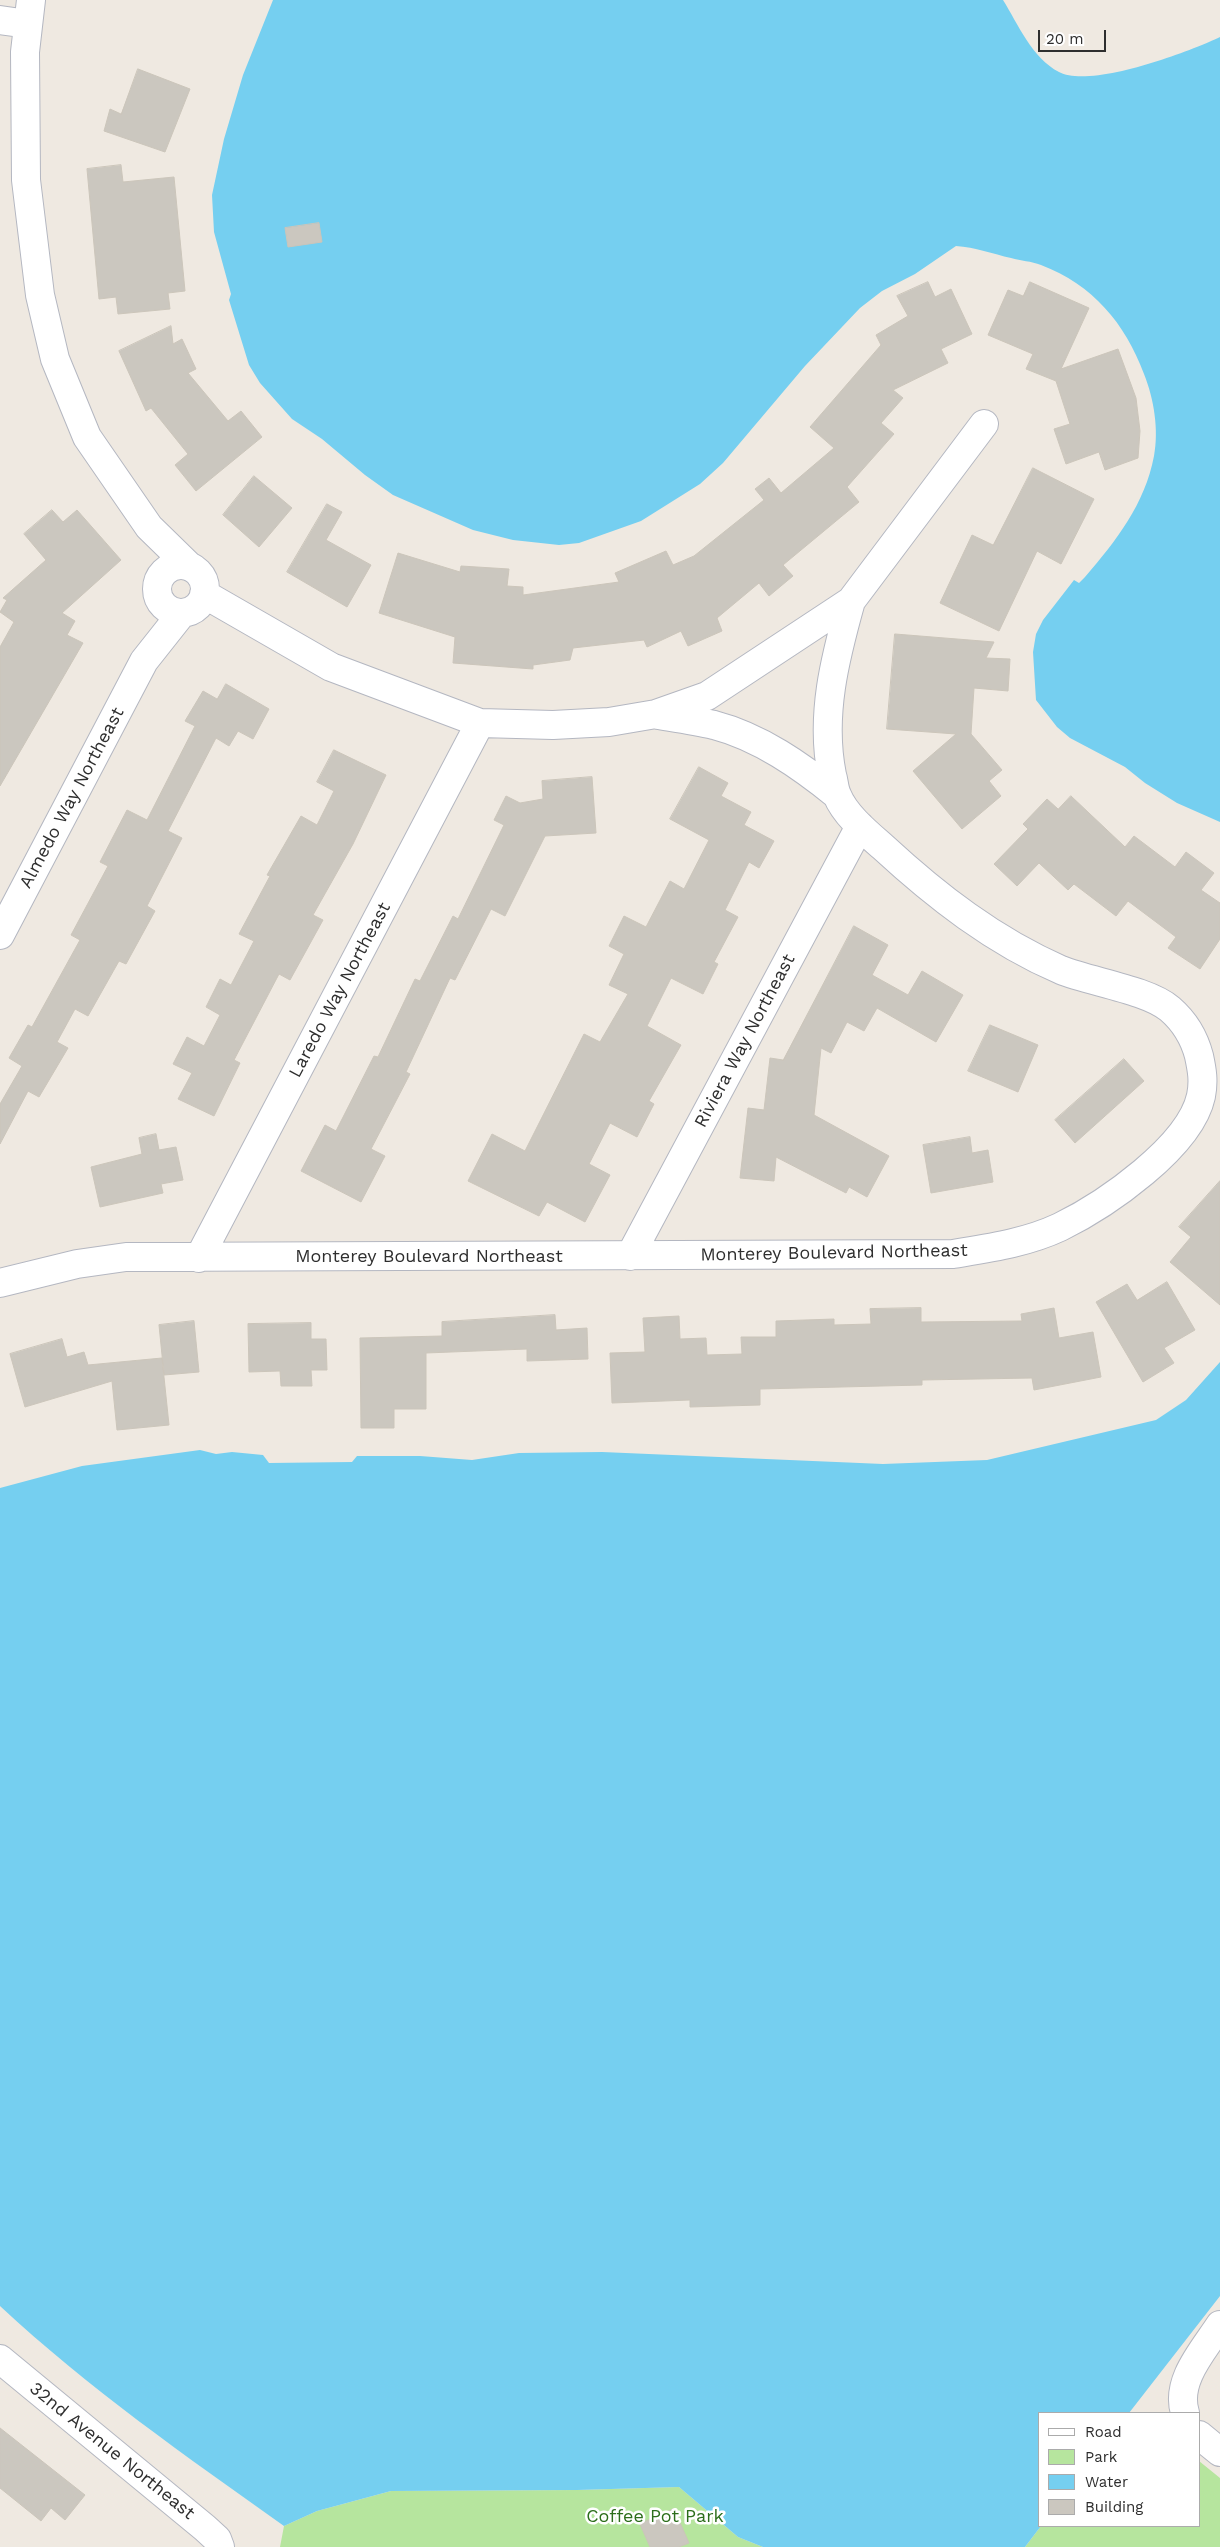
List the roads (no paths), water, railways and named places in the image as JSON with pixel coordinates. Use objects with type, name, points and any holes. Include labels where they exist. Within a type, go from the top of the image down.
[{"type":"street","points":[[0,20],[30,12],[24,118],[26,180],[40,295],[56,359],[86,437],[149,527],[202,578],[204,594],[197,607],[182,613],[168,609],[161,586],[149,527]]},
{"type":"street","points":[[851,601],[984,424]]},
{"type":"street","points":[[161,586],[175,566],[190,567]]},
{"type":"street","name":"Almedo Way Northeast","points":[[144,661],[161,586]]},
{"type":"street","name":"Monterey Boulevard Northeast","points":[[204,594],[332,667],[480,723],[553,725],[609,722],[656,714],[707,696],[851,601]]},
{"type":"street","name":"Monterey Boulevard Northeast","points":[[837,795],[827,750],[827,718],[838,644],[851,601]]},
{"type":"street","name":"Almedo Way Northeast","points":[[0,935],[144,661],[182,613]]},
{"type":"street","name":"Monterey Boulevard Northeast","points":[[0,1283],[77,1264],[126,1257],[953,1254],[1020,1242],[1059,1227],[1098,1206],[1140,1176],[1171,1146],[1191,1119],[1201,1098],[1203,1074],[1197,1049],[1186,1025],[1168,1007],[1139,994],[1062,970],[1017,948],[971,920],[922,882],[860,826],[837,795],[781,755],[747,737],[715,725],[656,714]]},
{"type":"street","name":"Laredo Way Northeast","points":[[199,1258],[480,723]]},
{"type":"street","name":"Riviera Way Northeast","points":[[630,1256],[860,826]]},
{"type":"street","points":[[1185,2412],[1182,2402],[1186,2376],[1220,2325]]},
{"type":"street","name":"32nd Avenue Northeast","points":[[0,2359],[205,2528],[217,2539],[220,2547]]},
{"type":"street","points":[[1200,2436],[1220,2452]]},
{"type":"water","points":[[273,0],[1003,0],[1026,40],[1041,58],[1059,72],[1074,76],[1093,76],[1140,67],[1220,37],[1220,822],[1177,803],[1145,783],[1125,767],[1070,738],[1057,727],[1036,700],[1033,652],[1036,634],[1043,620],[1074,580],[1079,583],[1085,577],[1108,550],[1128,521],[1144,490],[1154,456],[1156,425],[1148,384],[1136,355],[1117,322],[1091,295],[1060,273],[1041,265],[977,249],[956,246],[915,274],[882,291],[860,308],[805,366],[723,463],[700,484],[641,521],[579,543],[559,545],[513,540],[473,530],[393,495],[365,475],[322,439],[292,419],[260,383],[249,365],[229,300],[231,294],[214,232],[212,195],[224,139],[243,75]]},
{"type":"water","points":[[1220,1362],[1220,2296],[1130,2412],[1038,2412],[1038,2527],[1040,2527],[1025,2547],[763,2547],[738,2537],[679,2487],[577,2490],[391,2491],[317,2511],[284,2526],[175,2448],[103,2393],[33,2336],[0,2306],[0,1488],[82,1466],[200,1450],[216,1454],[232,1452],[263,1455],[269,1463],[352,1462],[357,1456],[420,1456],[472,1460],[519,1453],[602,1452],[883,1464],[987,1460],[1156,1420],[1186,1400]]},
{"type":"park label","name":"Coffee Pot Park","points":[[655,2517]]}]
